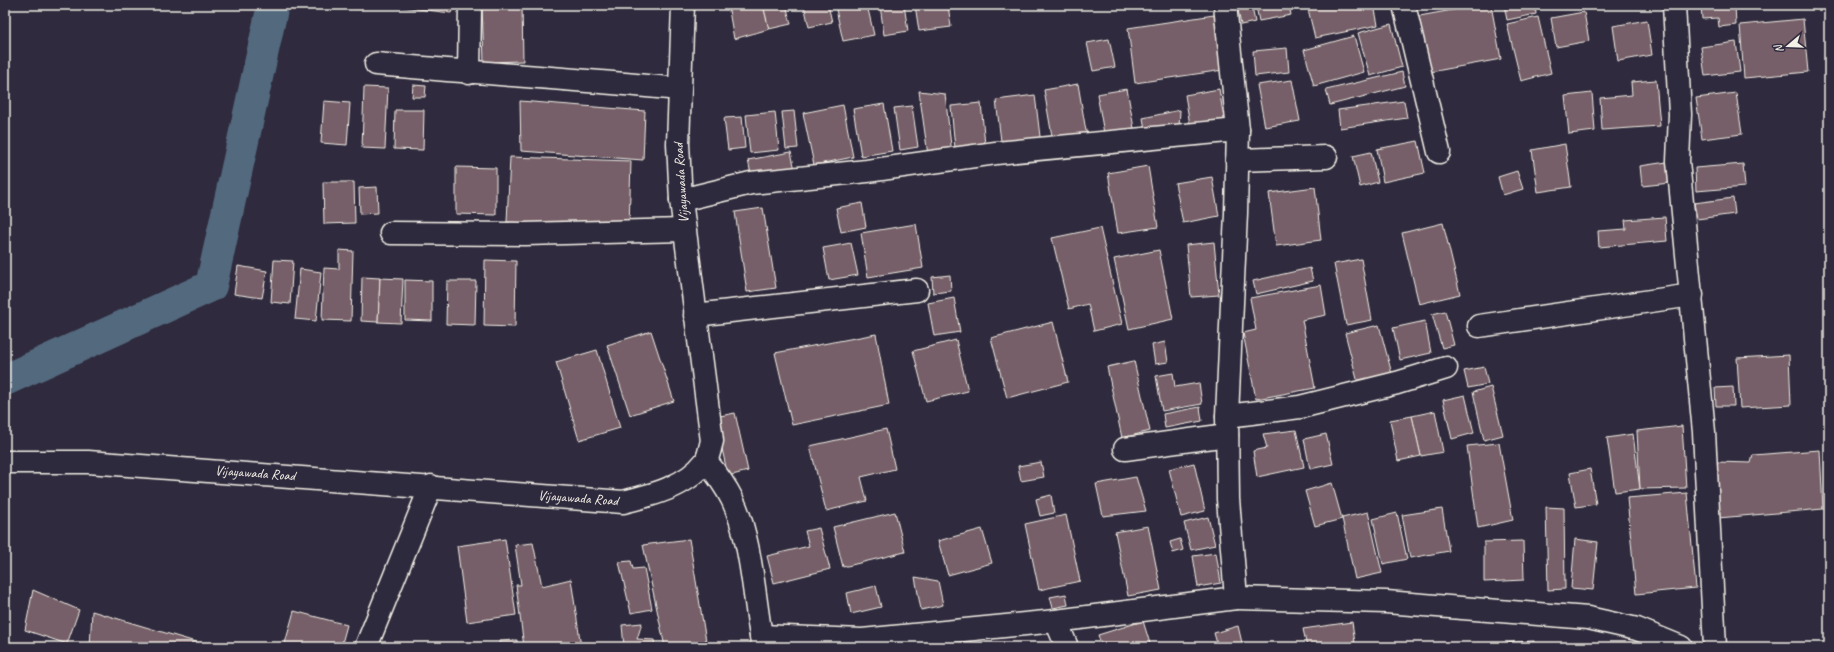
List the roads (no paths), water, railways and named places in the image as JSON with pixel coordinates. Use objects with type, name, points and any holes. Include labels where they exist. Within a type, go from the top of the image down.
[{"type":"street","points":[[469,72],[470,5]]},
{"type":"street","name":"Vijayawada Road","points":[[5,462],[88,462],[431,486],[623,502],[645,497],[672,487],[692,474],[706,461],[712,441],[681,200],[678,144],[683,5]]},
{"type":"street","points":[[1225,5],[1238,130],[1227,425],[1228,499],[1236,598]]},
{"type":"street","points":[[1404,5],[1440,152]]},
{"type":"street","points":[[1674,5],[1680,114],[1678,161],[1704,432],[1715,647]]},
{"type":"street","points":[[376,64],[581,79],[679,89]]},
{"type":"street","points":[[681,200],[751,183],[867,171],[996,153],[1238,130]]},
{"type":"street","points":[[1237,160],[1326,157]]},
{"type":"street","points":[[391,233],[525,234],[684,230]]},
{"type":"street","points":[[695,315],[917,290]]},
{"type":"street","points":[[1479,326],[1692,295]]},
{"type":"street","points":[[1125,449],[1397,383],[1446,368]]},
{"type":"street","points":[[706,461],[721,480],[733,501],[745,538],[762,641],[862,640],[1056,621],[1236,598],[1402,603],[1588,618],[1637,638],[1681,647]]},
{"type":"street","points":[[366,647],[431,486]]},
{"type":"street","points":[[1056,621],[1067,647]]},
{"type":"waterway","points":[[5,380],[211,286],[273,5]]}]
